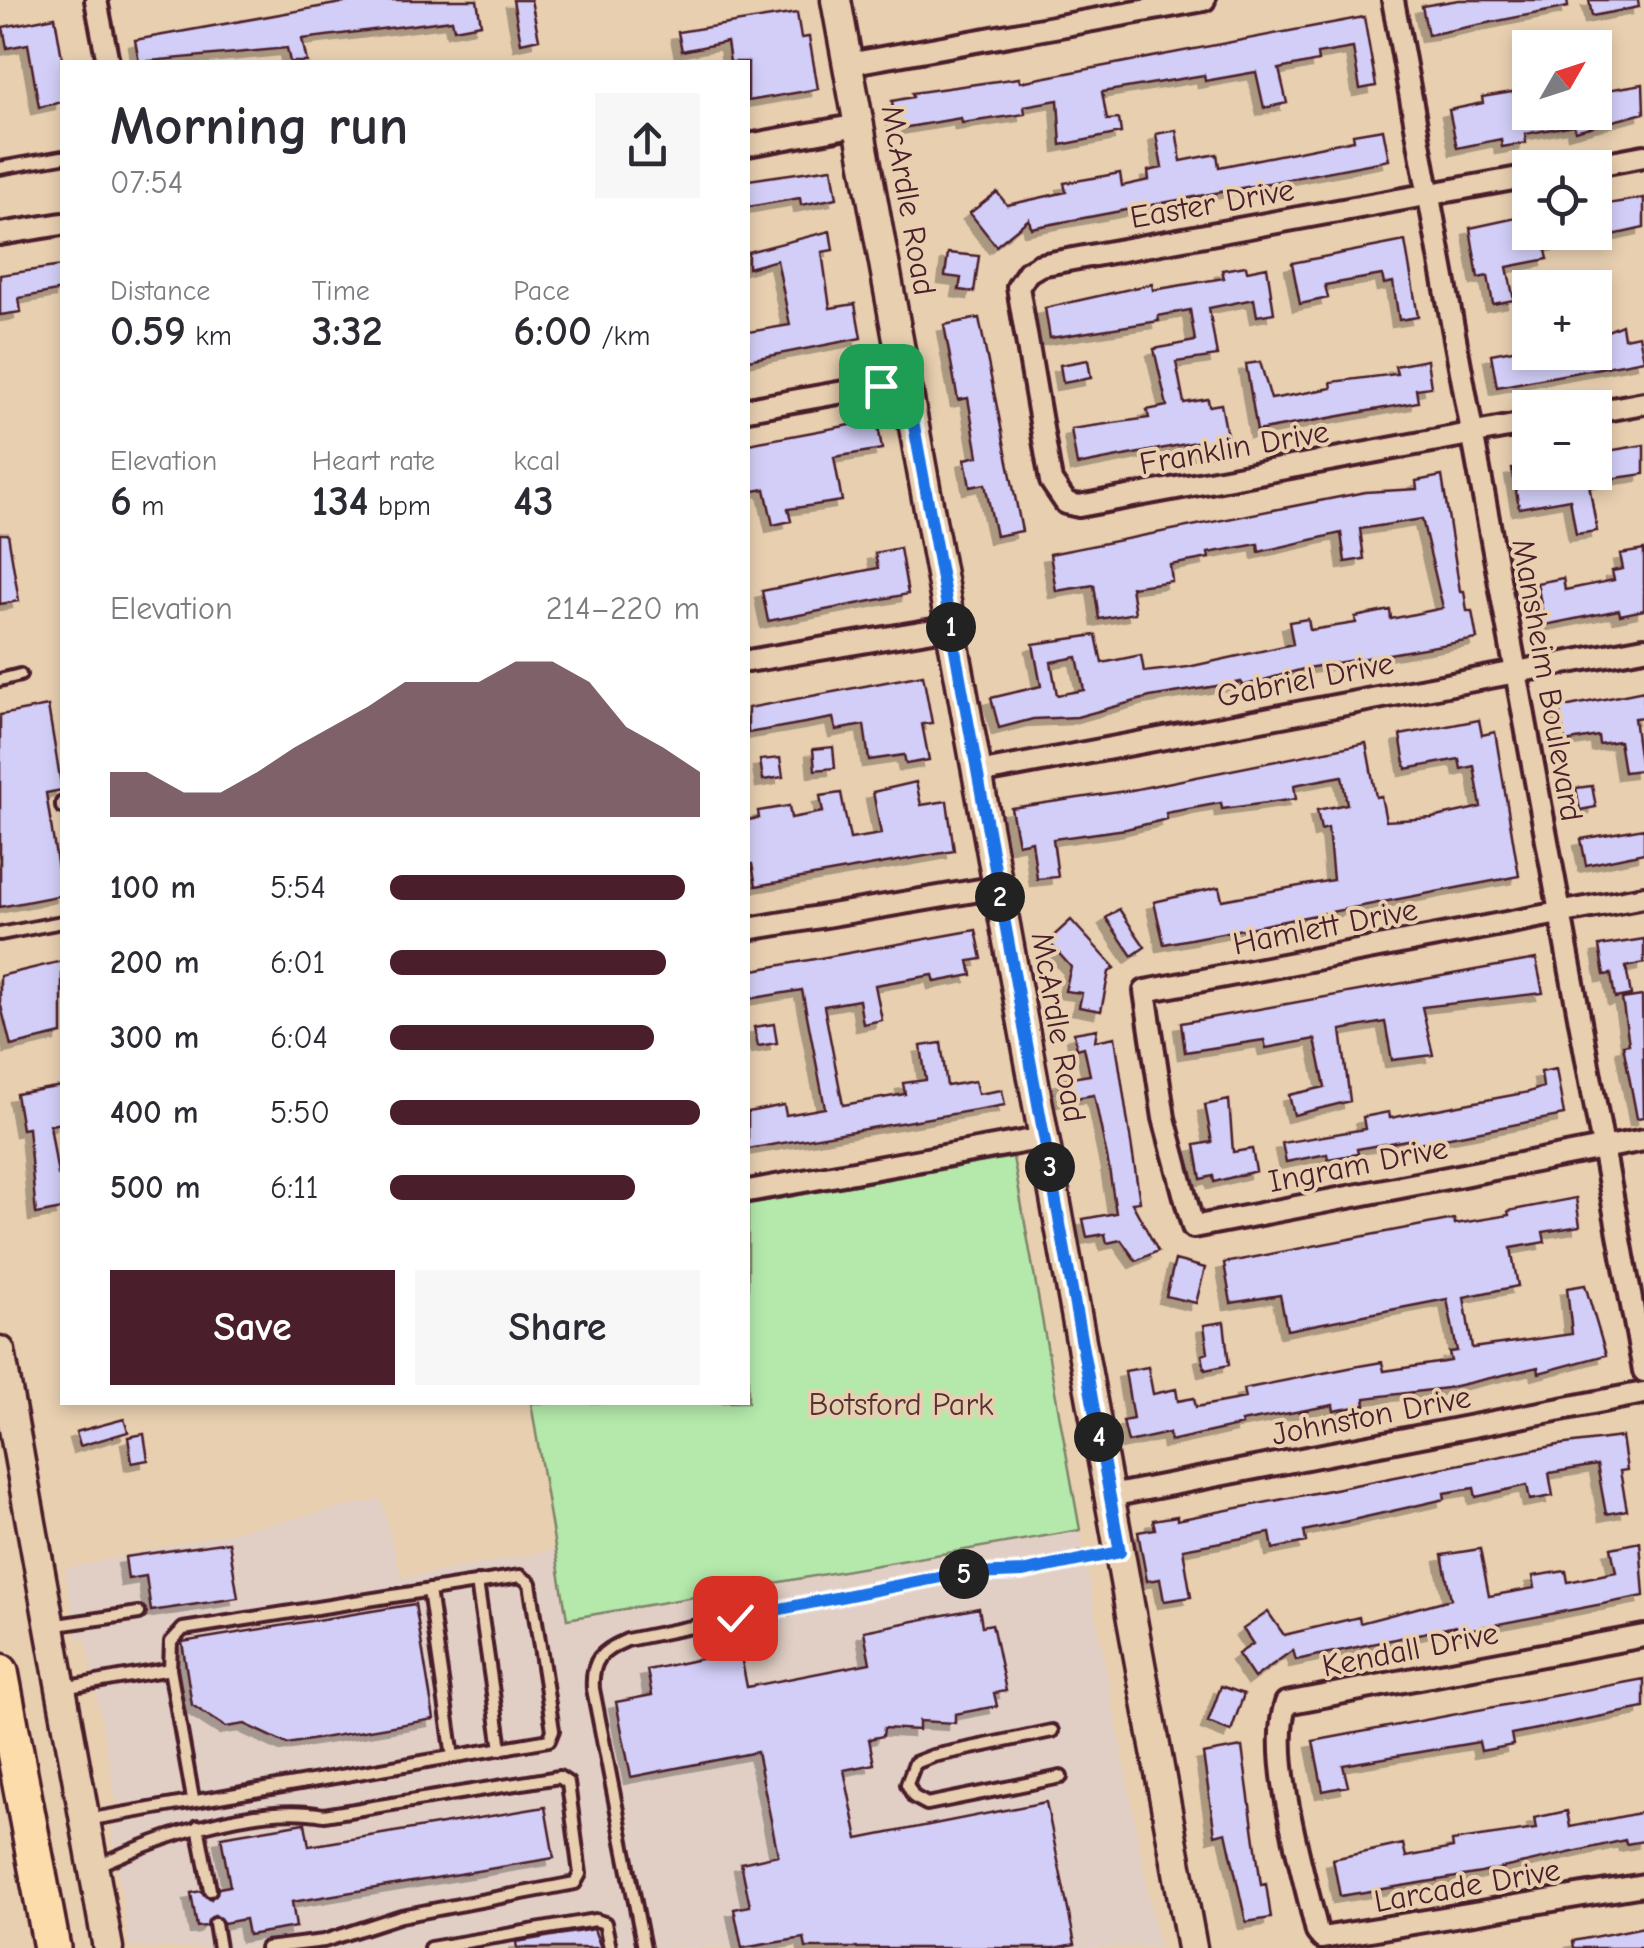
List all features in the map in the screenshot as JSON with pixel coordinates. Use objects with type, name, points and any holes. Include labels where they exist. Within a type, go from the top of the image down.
[{"type":"highway","points":[[0,1672],[52,1948]]},
{"type":"main road","name":"McArdle Road","points":[[836,0],[1192,1948]]},
{"type":"main road","points":[[0,1351],[108,1948]]},
{"type":"street","points":[[848,64],[1204,0]]},
{"type":"street","name":"Mansheim Boulevard","points":[[1393,0],[1644,1371]]},
{"type":"street","points":[[102,1],[108,60]]},
{"type":"street","points":[[750,145],[859,125]]},
{"type":"street","points":[[1612,162],[1644,156]]},
{"type":"street","name":"Easter Drive","points":[[1034,390],[1018,287],[1028,272],[1040,265],[1512,179]]},
{"type":"street","points":[[0,234],[60,224]]},
{"type":"street","points":[[750,409],[906,382]]},
{"type":"street","name":"Franklin Drive","points":[[1034,390],[1051,481],[1066,503],[1079,506],[1512,426]]},
{"type":"street","points":[[1612,409],[1644,403]]},
{"type":"street","points":[[750,662],[951,627]]},
{"type":"street","name":"Gabriel Drive","points":[[978,773],[1644,648]]},
{"type":"street","points":[[750,929],[998,886]]},
{"type":"street","name":"Hamlett Drive","points":[[1164,1118],[1144,991],[1644,897]]},
{"type":"street","name":"Ingram Drive","points":[[1164,1118],[1193,1227],[1644,1140]]},
{"type":"street","points":[[750,1191],[1044,1138]]},
{"type":"street","name":"Johnston Drive","points":[[1110,1496],[1644,1393]]},
{"type":"street","name":"Kendall Drive","points":[[1288,1801],[1279,1722],[1286,1703],[1644,1636]]},
{"type":"street","name":"Larcade Drive","points":[[1288,1801],[1322,1938],[1644,1885]]},
{"type":"lane","points":[[0,168],[60,157]]},
{"type":"lane","points":[[0,680],[20,675]]},
{"type":"lane","points":[[0,934],[60,922]]},
{"type":"lane","points":[[644,1948],[593,1689],[592,1668],[604,1650],[627,1640],[950,1575],[1022,1572],[1120,1552]]},
{"type":"lane","points":[[84,1820],[549,1740],[553,1730],[530,1583],[520,1576],[182,1629],[171,1642],[170,1669],[192,1799]]},
{"type":"lane","points":[[476,1582],[501,1749]]},
{"type":"lane","points":[[429,1590],[453,1756]]},
{"type":"lane","points":[[50,1626],[139,1613]]},
{"type":"lane","points":[[61,1688],[170,1669]]},
{"type":"lane","points":[[1052,1731],[933,1756],[915,1763],[907,1784],[914,1797],[928,1804],[1061,1777]]},
{"type":"lane","points":[[93,1868],[198,1826],[305,1811],[324,1815],[559,1777],[568,1783],[580,1874],[574,1883],[401,1916],[324,1941],[266,1948]]},
{"type":"lane","points":[[198,1826],[210,1890]]},
{"type":"lane","points":[[430,1948],[595,1920],[605,1924],[610,1948]]},
{"type":"lane","points":[[215,1924],[219,1948]]},
{"type":"shaded area","points":[[381,1499],[402,1578],[554,1550],[567,1619],[1080,1530],[1159,1948],[130,1948],[111,1826],[121,1823],[85,1637],[78,1638],[64,1569]]},
{"type":"green space","name":"Botsford Park","points":[[1013,1157],[1080,1530],[567,1619],[531,1405],[750,1405],[750,1204]]},
{"type":"building","points":[[358,0],[477,0],[481,24],[454,29],[452,20],[302,39],[307,60],[290,60],[287,48],[139,60],[135,40]]},
{"type":"building","points":[[513,0],[531,0],[539,39],[521,43]]},
{"type":"building","points":[[1459,0],[1567,0],[1568,7],[1428,35],[1422,6]]},
{"type":"building","points":[[1589,0],[1638,0],[1639,7],[1592,16]]},
{"type":"building","points":[[797,13],[801,38],[809,37],[818,89],[750,101],[750,60],[730,60],[727,42],[682,51],[678,32]]},
{"type":"building","points":[[55,17],[62,58],[60,102],[39,107],[28,44],[7,48],[3,27]]},
{"type":"building","points":[[1364,17],[1376,86],[1360,89],[1353,48],[1317,54],[1318,61],[1279,69],[1287,103],[1264,108],[1256,72],[1205,81],[1204,75],[1102,92],[1107,120],[1119,119],[1121,133],[1061,145],[1058,100],[1024,106],[1025,114],[962,123],[961,118],[896,129],[892,101],[913,97],[912,93],[1019,78],[1020,82]]},
{"type":"building","points":[[1643,84],[1644,113],[1612,121],[1612,89]]},
{"type":"building","points":[[1512,92],[1512,130],[1547,130],[1525,134],[1526,143],[1502,147],[1501,139],[1457,148],[1449,110],[1483,103],[1482,97]]},
{"type":"building","points":[[1383,129],[1389,160],[1031,228],[1029,219],[996,246],[970,213],[997,192],[1007,205],[1066,192],[1064,183],[1120,173],[1122,186],[1149,180],[1148,171],[1162,168],[1156,134],[1176,130],[1181,161],[1217,154],[1219,167],[1354,140],[1353,134]]},
{"type":"building","points":[[832,168],[837,198],[801,205],[800,198],[750,207],[750,180]]},
{"type":"building","points":[[1644,198],[1644,228],[1612,235],[1612,203]]},
{"type":"building","points":[[1512,219],[1512,250],[1546,250],[1548,259],[1507,267],[1512,300],[1493,304],[1488,276],[1478,278],[1470,228]]},
{"type":"building","points":[[830,231],[833,250],[822,252],[830,308],[855,304],[861,338],[750,360],[750,332],[790,325],[777,260],[750,267],[750,251]]},
{"type":"building","points":[[1405,241],[1418,317],[1399,320],[1393,282],[1384,284],[1382,275],[1325,285],[1328,298],[1300,304],[1292,263]]},
{"type":"building","points":[[948,253],[979,256],[974,292],[959,290],[961,278],[945,276]]},
{"type":"building","points":[[60,266],[60,290],[19,298],[21,312],[0,315],[0,275]]},
{"type":"building","points":[[1246,266],[1247,271],[1267,267],[1274,313],[1257,316],[1254,299],[1209,308],[1217,356],[1176,362],[1184,403],[1208,399],[1209,406],[1221,404],[1229,446],[1198,452],[1196,442],[1077,465],[1071,429],[1149,418],[1147,410],[1167,406],[1154,349],[1195,341],[1190,310],[1158,316],[1159,321],[1050,338],[1045,308],[1152,284],[1153,290],[1224,278],[1222,270]]},
{"type":"building","points":[[979,318],[1022,531],[996,536],[985,484],[970,487],[965,459],[978,456],[968,398],[958,400],[944,325]]},
{"type":"building","points":[[1622,325],[1624,338],[1639,335],[1644,360],[1612,366],[1612,329]]},
{"type":"building","points":[[1512,350],[1512,370],[1590,370],[1497,387],[1491,354]]},
{"type":"building","points":[[1088,360],[1091,378],[1063,383],[1060,365]]},
{"type":"building","points":[[1427,360],[1431,387],[1416,389],[1418,402],[1257,431],[1246,364],[1260,362],[1271,399],[1332,388],[1331,382],[1397,374],[1395,366]]},
{"type":"building","points":[[877,420],[882,449],[834,457],[842,501],[788,509],[791,521],[773,525],[765,489],[750,492],[750,444]]},
{"type":"building","points":[[1644,445],[1644,474],[1612,479],[1612,450]]},
{"type":"building","points":[[1442,476],[1460,591],[1464,591],[1467,611],[1472,611],[1477,639],[1307,668],[1242,686],[1241,682],[1150,697],[1077,717],[1033,719],[999,728],[991,698],[1041,686],[1033,644],[1096,635],[1102,663],[1141,655],[1144,672],[1188,667],[1293,644],[1289,622],[1308,619],[1310,630],[1356,623],[1355,617],[1390,610],[1391,619],[1443,608],[1422,519],[1360,529],[1364,559],[1345,562],[1341,533],[1259,552],[1258,544],[1208,553],[1209,558],[1170,565],[1172,581],[1131,587],[1135,613],[1099,619],[1094,585],[1056,591],[1050,554],[1365,492],[1417,489],[1416,481]],"holes":[[[1077,657],[1084,690],[1057,695],[1051,662]]]},
{"type":"building","points":[[1516,490],[1590,490],[1597,531],[1576,534],[1570,499],[1519,508]]},
{"type":"building","points":[[0,534],[8,534],[19,601],[0,604]]},
{"type":"building","points":[[900,548],[908,594],[768,621],[762,591],[878,568],[875,553]]},
{"type":"building","points":[[1644,550],[1644,610],[1620,615],[1619,610],[1545,625],[1537,583],[1563,578],[1565,590],[1614,580],[1612,571],[1623,569],[1620,554]]},
{"type":"building","points":[[923,675],[932,723],[922,724],[929,760],[906,764],[904,755],[869,760],[864,725],[836,730],[833,718],[750,733],[750,708]]},
{"type":"building","points":[[1644,691],[1644,717],[1634,718],[1641,770],[1624,772],[1619,741],[1599,744],[1598,736],[1565,742],[1559,708]]},
{"type":"building","points":[[48,706],[60,790],[46,793],[60,895],[0,907],[0,715]]},
{"type":"building","points":[[1479,720],[1482,735],[1495,732],[1519,876],[1164,944],[1154,902],[1219,887],[1222,900],[1333,880],[1328,828],[1321,830],[1317,810],[1347,804],[1342,776],[1294,785],[1296,799],[1222,809],[1221,803],[1166,813],[1167,819],[1126,829],[1053,839],[1058,877],[1037,879],[1032,841],[1018,844],[1011,808],[1132,790],[1366,743],[1376,797],[1381,796],[1386,821],[1432,818],[1481,807],[1474,766],[1461,769],[1459,759],[1406,769],[1400,735]]},
{"type":"building","points":[[833,747],[835,768],[815,770],[813,749]]},
{"type":"building","points":[[780,758],[783,777],[763,780],[760,760]]},
{"type":"building","points":[[916,782],[921,805],[947,801],[954,851],[756,886],[750,864],[750,820],[759,818],[758,811],[789,806],[791,818],[823,812],[820,796],[841,793],[850,839],[881,834],[873,792]]},
{"type":"building","points":[[1592,786],[1596,807],[1580,810],[1576,788]]},
{"type":"building","points":[[1644,828],[1644,853],[1586,865],[1581,839]]},
{"type":"building","points":[[1119,909],[1145,947],[1132,956],[1106,918]]},
{"type":"building","points":[[1071,920],[1115,968],[1109,972],[1101,1011],[1079,1007],[1082,993],[1065,991],[1071,967],[1048,941]]},
{"type":"building","points":[[976,930],[982,959],[969,961],[972,975],[935,982],[933,975],[875,985],[882,1020],[863,1024],[859,1000],[824,1006],[843,1105],[905,1094],[903,1083],[926,1080],[921,1046],[941,1043],[947,1086],[975,1081],[978,1094],[1002,1090],[1005,1105],[750,1149],[750,1112],[784,1105],[786,1115],[825,1108],[802,990],[750,999],[750,971]]},
{"type":"building","points":[[1644,939],[1644,963],[1626,967],[1631,995],[1615,998],[1611,974],[1604,975],[1599,946]]},
{"type":"building","points":[[1536,959],[1543,993],[1422,1007],[1433,1055],[1392,1060],[1385,1022],[1341,1030],[1350,1101],[1294,1115],[1289,1095],[1325,1087],[1315,1039],[1266,1048],[1264,1040],[1185,1052],[1181,1023]]},
{"type":"building","points":[[60,961],[60,1034],[11,1046],[0,1002],[0,976]]},
{"type":"building","points":[[1642,996],[1644,1117],[1637,1118],[1623,1045],[1629,1044],[1622,999]]},
{"type":"building","points":[[774,1024],[777,1043],[758,1046],[754,1027]]},
{"type":"building","points":[[1097,1029],[1095,1041],[1115,1037],[1140,1202],[1132,1203],[1158,1251],[1136,1261],[1121,1240],[1107,1243],[1105,1234],[1087,1237],[1083,1219],[1116,1213],[1108,1162],[1094,1095],[1062,1100],[1059,1080],[1090,1075],[1084,1047],[1077,1049],[1074,1033]]},
{"type":"building","points":[[1556,1069],[1564,1115],[1413,1144],[1412,1139],[1357,1149],[1358,1154],[1328,1159],[1327,1154],[1286,1162],[1282,1143],[1365,1129],[1363,1117],[1389,1112],[1390,1118],[1529,1092],[1543,1087],[1541,1072]]},
{"type":"building","points":[[60,1086],[60,1123],[50,1125],[60,1174],[60,1209],[36,1214],[28,1128],[22,1129],[16,1094]]},
{"type":"building","points":[[1229,1100],[1233,1152],[1252,1149],[1256,1171],[1214,1182],[1213,1176],[1201,1179],[1195,1145],[1212,1142],[1205,1105]]},
{"type":"building","points":[[1576,1198],[1580,1226],[1543,1232],[1545,1242],[1511,1248],[1518,1286],[1464,1297],[1472,1348],[1572,1334],[1567,1288],[1585,1285],[1606,1355],[1539,1373],[1538,1367],[1447,1388],[1365,1398],[1366,1405],[1334,1411],[1333,1405],[1241,1422],[1242,1425],[1170,1441],[1169,1433],[1128,1442],[1123,1421],[1133,1419],[1125,1371],[1148,1367],[1153,1394],[1176,1389],[1178,1401],[1194,1398],[1196,1407],[1245,1398],[1243,1389],[1359,1366],[1382,1362],[1384,1371],[1451,1361],[1449,1352],[1457,1351],[1447,1299],[1287,1330],[1280,1295],[1231,1303],[1224,1263],[1454,1219],[1455,1224],[1509,1215],[1508,1211]]},
{"type":"building","points":[[1175,1260],[1205,1268],[1196,1303],[1166,1296]]},
{"type":"building","points":[[1224,1322],[1229,1365],[1205,1370],[1202,1355],[1208,1353],[1204,1325]]},
{"type":"building","points":[[124,1419],[128,1432],[80,1446],[76,1432]]},
{"type":"building","points":[[144,1434],[148,1460],[132,1463],[128,1437]]},
{"type":"building","points":[[1622,1437],[1627,1470],[1620,1471],[1627,1510],[1606,1514],[1597,1465],[1549,1473],[1553,1496],[1530,1500],[1527,1485],[1476,1497],[1474,1488],[1444,1493],[1445,1499],[1304,1531],[1306,1542],[1273,1549],[1270,1533],[1183,1549],[1191,1597],[1164,1601],[1160,1579],[1147,1581],[1138,1532],[1155,1529],[1153,1520],[1177,1516],[1177,1520],[1558,1445]]},
{"type":"building","points":[[229,1542],[238,1598],[151,1611],[146,1576],[128,1579],[125,1557]]},
{"type":"building","points":[[1640,1542],[1644,1596],[1457,1632],[1456,1626],[1296,1660],[1293,1650],[1254,1678],[1238,1654],[1253,1644],[1243,1629],[1268,1612],[1284,1635],[1359,1617],[1360,1623],[1451,1599],[1442,1555],[1480,1549],[1489,1596],[1535,1588],[1533,1576],[1566,1571],[1568,1582],[1616,1572],[1611,1548]]},
{"type":"building","points":[[415,1604],[434,1719],[287,1744],[245,1724],[226,1727],[192,1705],[182,1642]]},
{"type":"building","points":[[979,1608],[982,1626],[992,1624],[1006,1691],[994,1693],[997,1706],[955,1714],[955,1723],[919,1721],[919,1730],[884,1728],[883,1736],[869,1739],[874,1764],[844,1770],[858,1839],[1046,1802],[1075,1944],[1055,1948],[806,1948],[804,1938],[742,1948],[734,1909],[750,1906],[741,1863],[778,1855],[757,1752],[631,1777],[616,1702],[652,1695],[647,1670],[740,1651],[747,1687],[870,1663],[864,1631]]},
{"type":"building","points":[[1644,1679],[1644,1708],[1511,1734],[1513,1745],[1481,1751],[1479,1742],[1343,1765],[1348,1786],[1323,1791],[1313,1741]]},
{"type":"building","points":[[1221,1686],[1244,1694],[1231,1731],[1208,1722]]},
{"type":"building","points":[[1242,1747],[1261,1885],[1266,1884],[1271,1918],[1246,1922],[1226,1832],[1215,1835],[1203,1754]]},
{"type":"building","points":[[545,1807],[554,1858],[292,1902],[296,1927],[248,1935],[245,1919],[224,1923],[215,1915],[206,1926],[197,1927],[191,1893],[201,1891],[211,1899],[219,1888],[230,1886],[221,1837],[305,1823],[309,1846]]},
{"type":"building","points":[[1567,1811],[1570,1827],[1644,1812],[1644,1841],[1626,1844],[1625,1840],[1481,1873],[1340,1896],[1333,1859],[1403,1844],[1406,1857],[1453,1848],[1452,1841],[1536,1829],[1534,1818]]},
{"type":"building","points":[[1644,1927],[1644,1948],[1574,1948],[1573,1941]]},
{"type":"building","points":[[594,1929],[601,1948],[517,1948],[516,1942]]},
{"type":"route","points":[[735,1618],[950,1575],[1022,1572],[1120,1552],[906,382],[881,386]]}]
